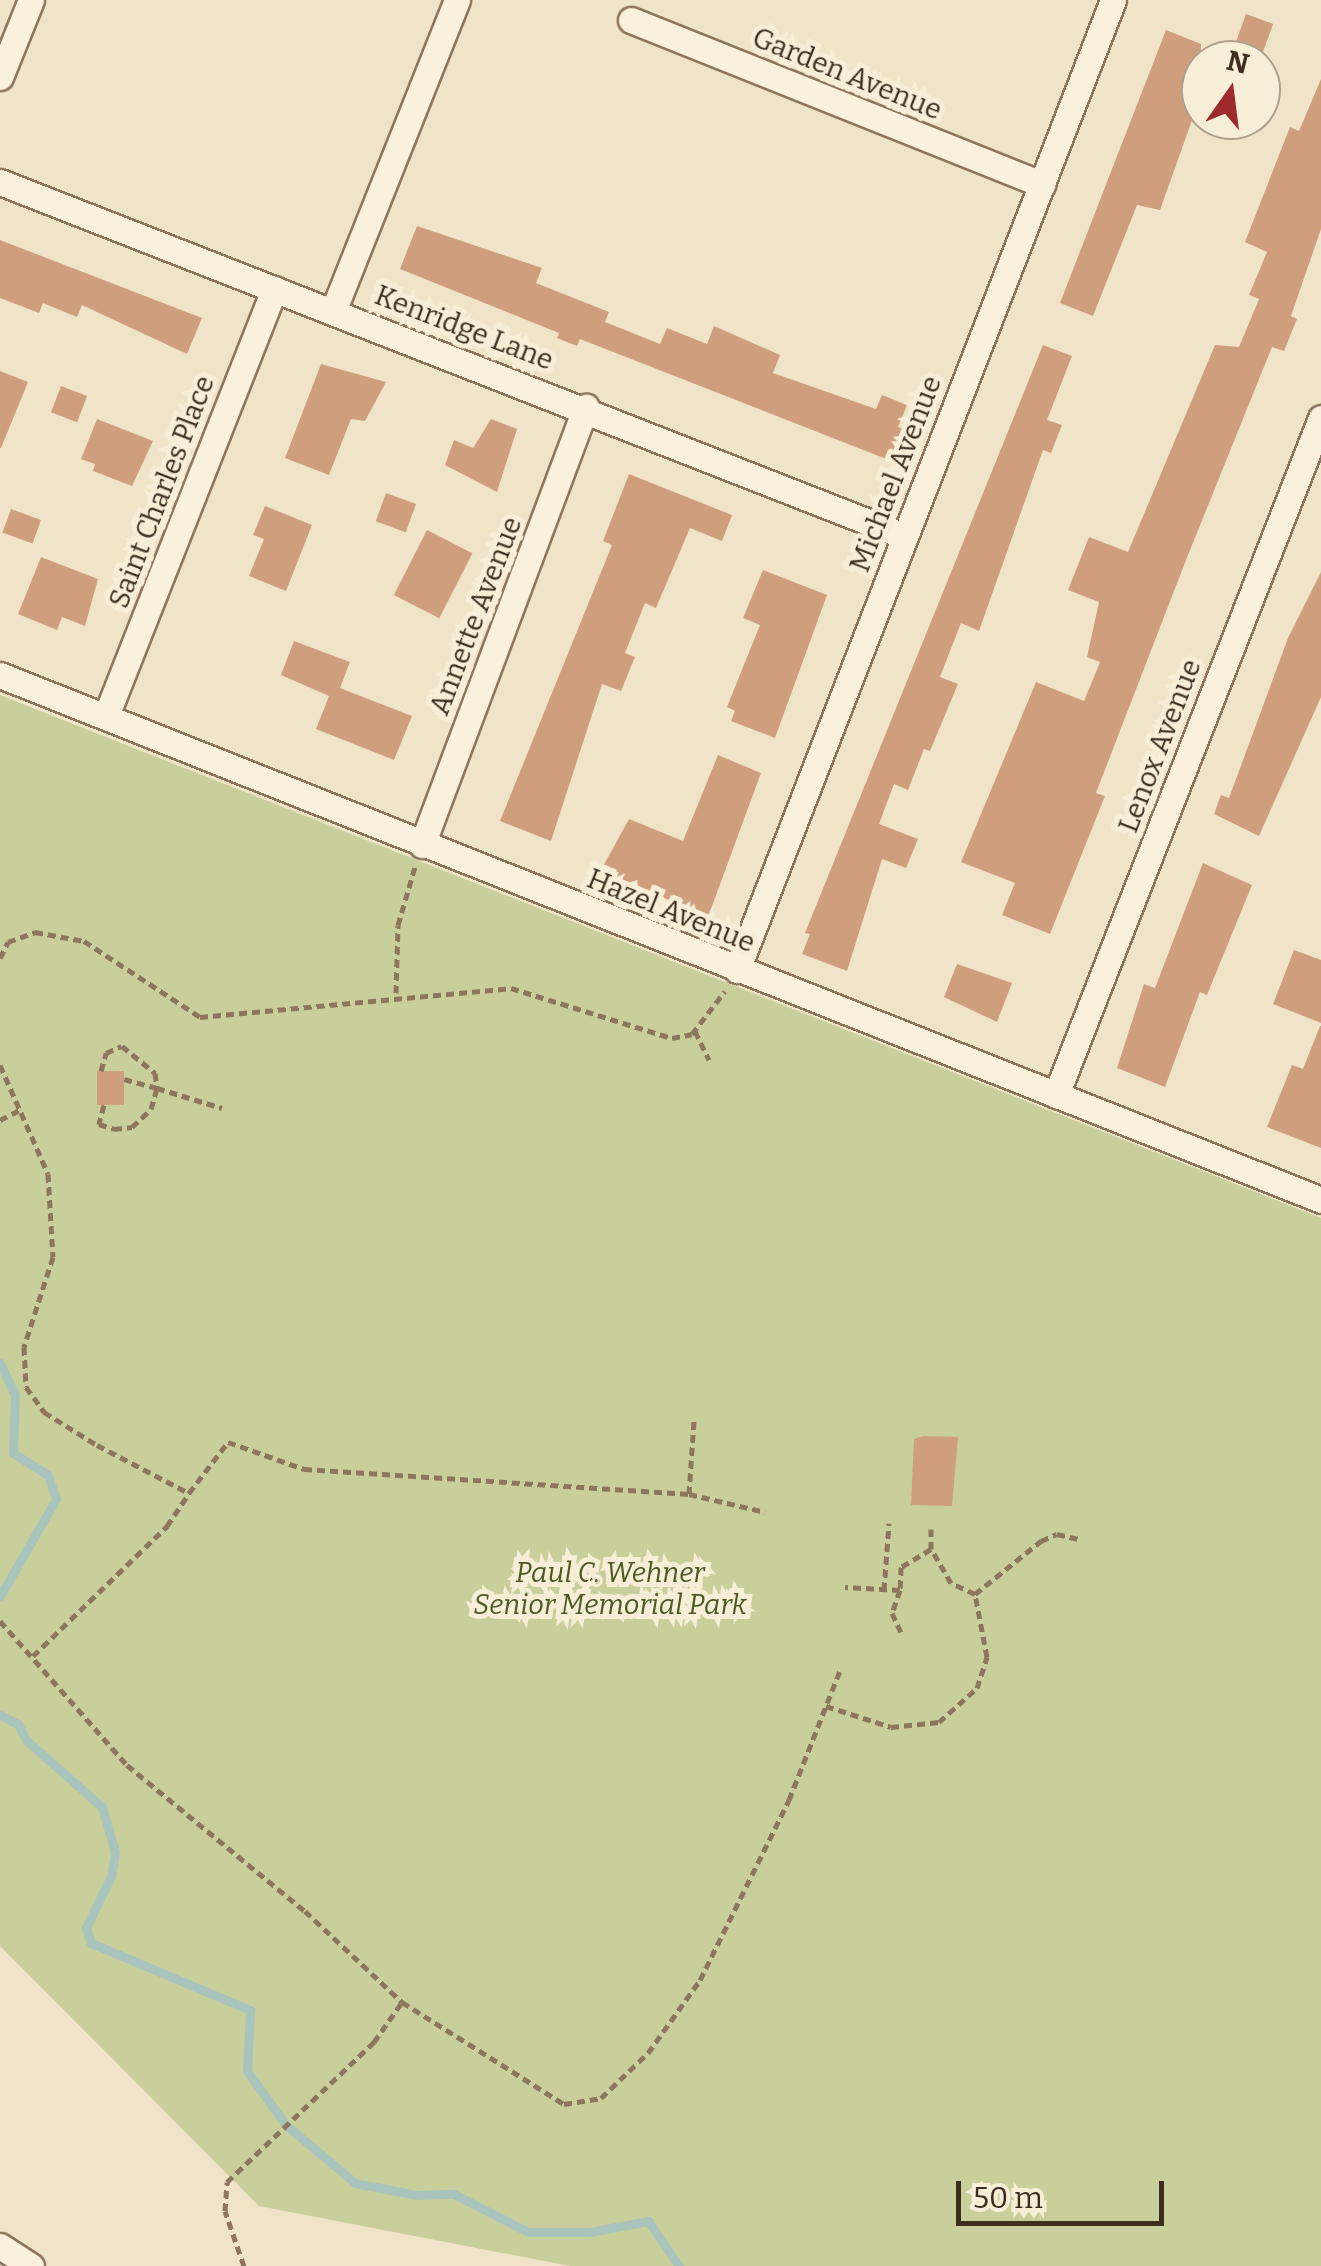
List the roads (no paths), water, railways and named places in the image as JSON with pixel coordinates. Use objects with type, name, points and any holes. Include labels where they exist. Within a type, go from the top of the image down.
[{"type":"street","points":[[0,77],[32,0]]},
{"type":"street","points":[[334,309],[457,0]]},
{"type":"street","name":"Michael Avenue","points":[[737,970],[1113,0]]},
{"type":"street","name":"Garden Avenue","points":[[630,20],[1042,184]]},
{"type":"street","name":"Kenridge Lane","points":[[0,182],[334,309],[904,536]]},
{"type":"street","name":"Saint Charles Place","points":[[106,716],[274,289]]},
{"type":"street","name":"Annette Avenue","points":[[422,845],[586,408]]},
{"type":"street","name":"Lenox Avenue","points":[[1056,1096],[1321,418]]},
{"type":"street","name":"Hazel Avenue","points":[[0,675],[1321,1200]]},
{"type":"street","points":[[0,2246],[31,2266]]},
{"type":"waterway","points":[[0,1363],[15,1395],[13,1453],[48,1475],[56,1499],[0,1596]]},
{"type":"waterway","points":[[0,1715],[18,1724],[26,1740],[102,1807],[115,1852],[111,1876],[86,1928],[91,1943],[250,2010],[247,2071],[286,2125],[355,2183],[417,2195],[454,2194],[528,2232],[590,2232],[648,2221],[679,2266]]},
{"type":"park label","name":"Paul C. Wehner Senior Memorial Park","points":[[610,1589]]}]
